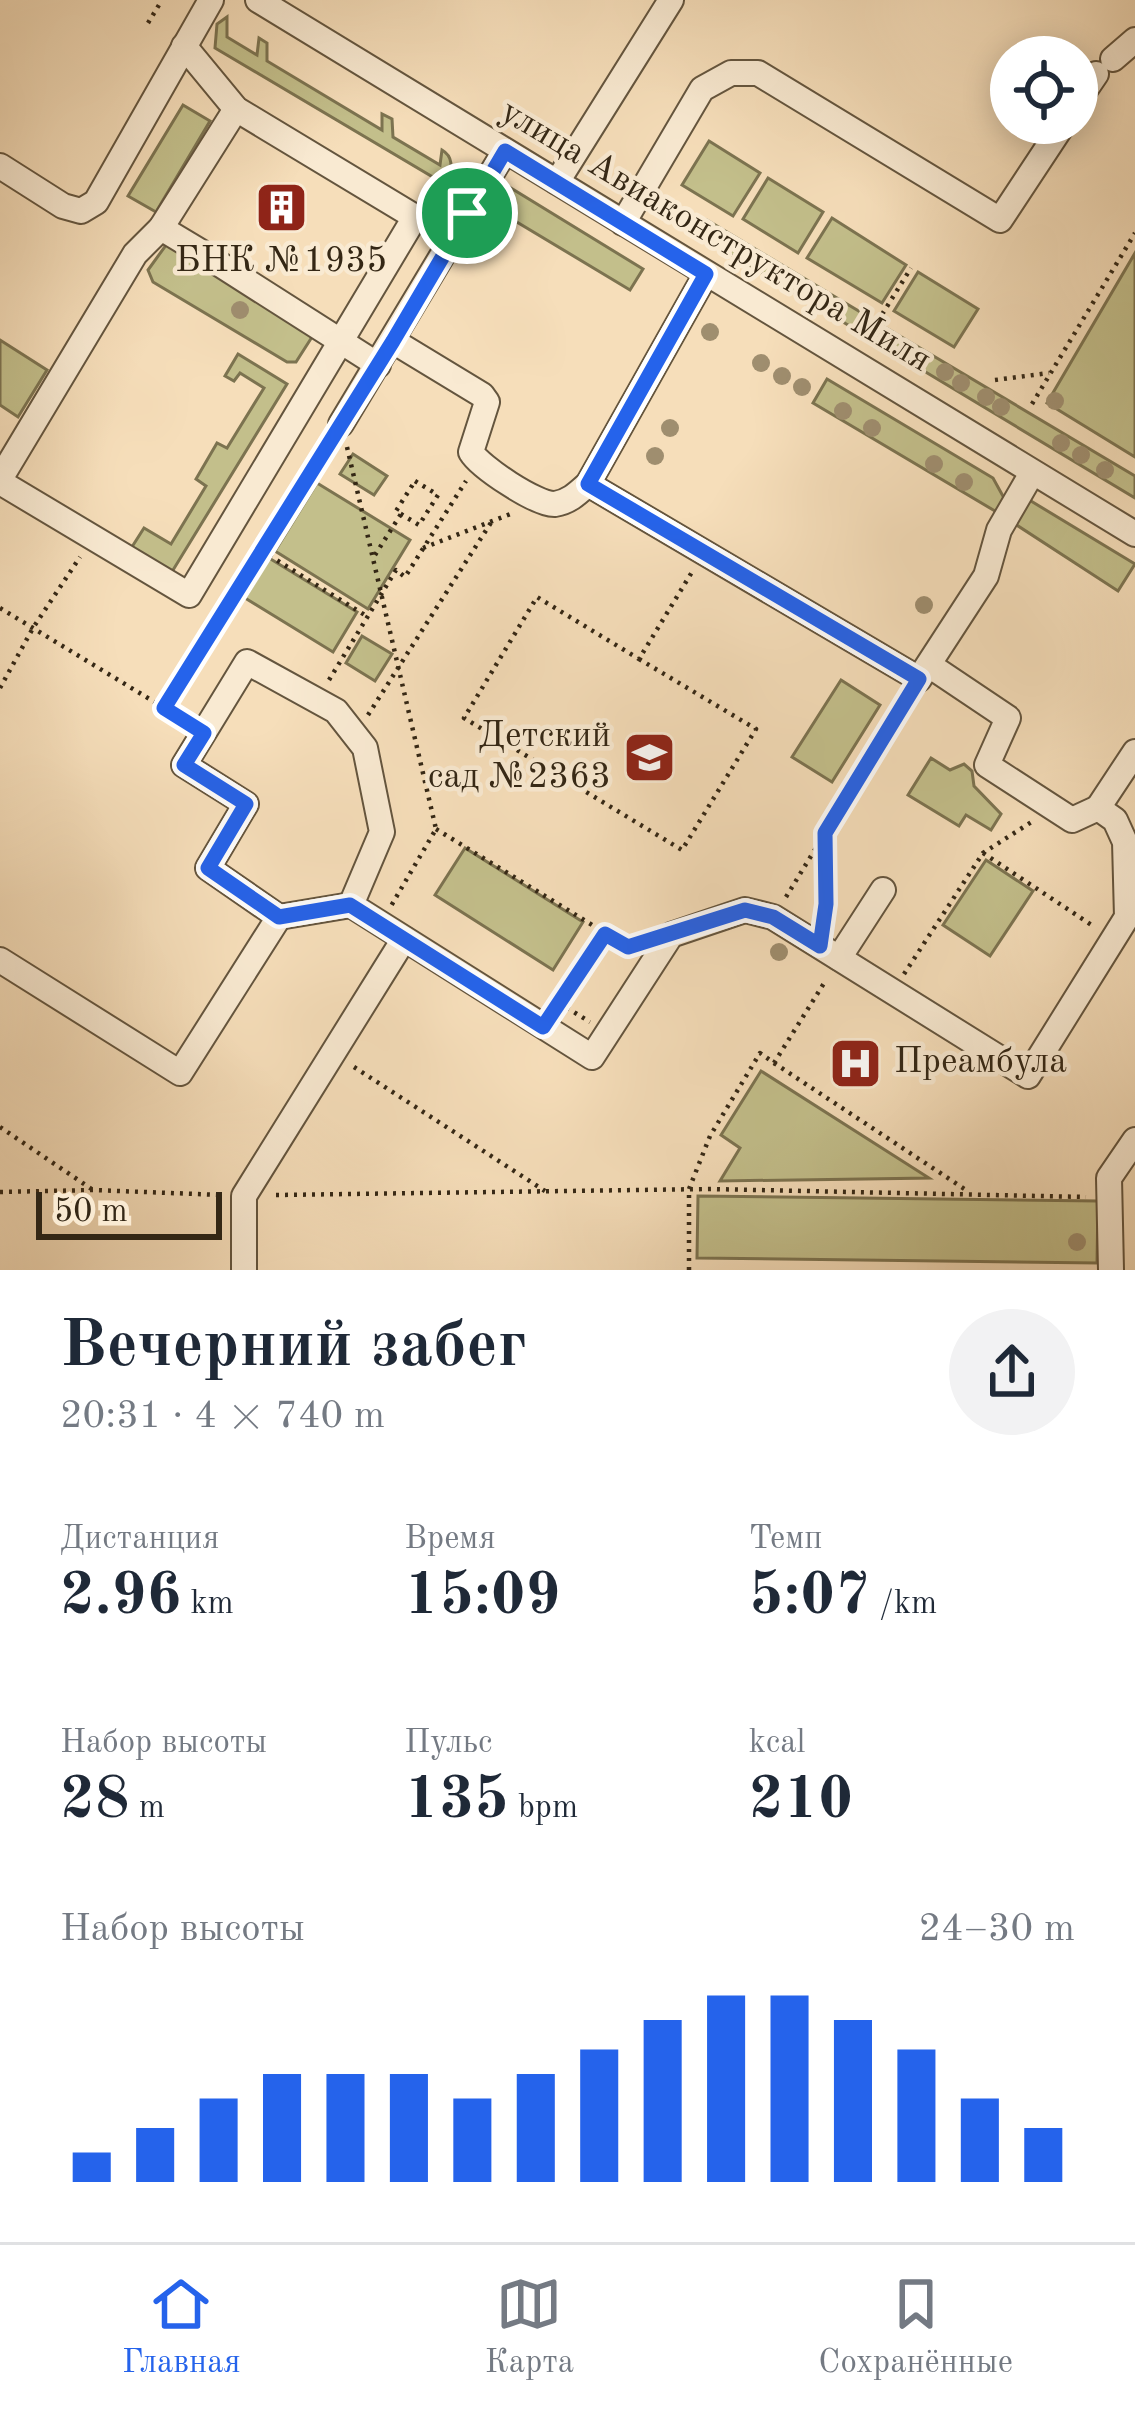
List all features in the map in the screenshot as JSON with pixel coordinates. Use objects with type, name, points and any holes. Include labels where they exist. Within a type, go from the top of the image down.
[{"type":"street","points":[[0,166],[63,206],[80,211],[97,202],[211,0]]},
{"type":"street","name":"улица Авиаконструктора Миля","points":[[258,0],[1135,534]]},
{"type":"street","points":[[557,182],[671,0]]},
{"type":"street","points":[[1098,76],[1135,40]]},
{"type":"street","points":[[184,46],[236,110],[415,217],[189,595],[0,480],[135,254],[160,228],[236,110]]},
{"type":"street","points":[[622,223],[702,89],[731,73],[758,73],[1000,220],[1050,144]]},
{"type":"street","points":[[341,424],[505,151]]},
{"type":"street","points":[[160,228],[378,365]]},
{"type":"street","points":[[393,341],[487,402],[471,452],[478,463],[541,502],[561,503],[588,484],[706,274]]},
{"type":"street","points":[[924,672],[986,576],[982,561],[1032,473]]},
{"type":"street","points":[[588,484],[1008,718],[987,765],[1072,820],[1115,794]]},
{"type":"street","points":[[350,905],[382,832],[365,748],[336,711],[247,662],[184,765],[246,804],[208,868],[279,917],[350,905],[592,1057],[670,935],[745,910],[773,917],[1028,1076],[1127,917],[1125,842],[1115,820],[1115,794],[1135,752]]},
{"type":"street","points":[[831,957],[883,890]]},
{"type":"street","points":[[0,960],[180,1073],[279,917]]},
{"type":"street","points":[[244,1270],[244,1196],[404,939]]},
{"type":"street","points":[[1111,1270],[1109,1178],[1135,1140]]},
{"type":"path","points":[[148,23],[162,0]]},
{"type":"path","points":[[1032,404],[1135,233]]},
{"type":"path","points":[[868,337],[911,268]]},
{"type":"path","points":[[995,380],[1051,372]]},
{"type":"path","points":[[164,708],[341,424]]},
{"type":"path","points":[[341,424],[436,829],[381,923]]},
{"type":"path","points":[[317,700],[396,570],[405,577],[478,463]]},
{"type":"path","points":[[415,481],[438,496],[419,525],[401,514],[396,511],[415,481]]},
{"type":"path","points":[[423,548],[541,502]]},
{"type":"path","points":[[429,509],[442,518]]},
{"type":"path","points":[[374,557],[401,514]]},
{"type":"path","points":[[355,735],[492,521]]},
{"type":"path","points":[[0,688],[33,628],[94,538]]},
{"type":"path","points":[[262,551],[368,617]]},
{"type":"path","points":[[639,659],[704,552]]},
{"type":"path","points":[[537,597],[639,659],[756,729],[682,850],[464,718],[537,597]]},
{"type":"path","points":[[0,608],[204,733]]},
{"type":"path","points":[[773,917],[924,672]]},
{"type":"path","points":[[893,992],[983,853],[1053,808]]},
{"type":"path","points":[[436,829],[628,947],[670,935]]},
{"type":"path","points":[[773,1063],[831,957],[825,833]]},
{"type":"path","points":[[983,853],[1114,939]]},
{"type":"path","points":[[543,1027],[605,934]]},
{"type":"path","points":[[559,1003],[608,1033]]},
{"type":"path","points":[[332,1053],[545,1191]]},
{"type":"path","points":[[689,1270],[689,1189],[710,1136],[760,1053],[973,1194]]},
{"type":"path","points":[[0,1127],[93,1190]]},
{"type":"path","points":[[0,1192],[244,1196],[689,1189],[1111,1197]]},
{"type":"shaded area","points":[[227,17],[227,37],[257,55],[259,38],[267,43],[267,61],[382,130],[382,114],[392,119],[393,137],[440,165],[442,150],[446,153],[451,166],[448,186],[215,48],[217,24]]},
{"type":"shaded area","points":[[183,105],[210,121],[156,212],[128,196]]},
{"type":"shaded area","points":[[709,141],[760,173],[733,216],[682,185]]},
{"type":"shaded area","points":[[768,178],[823,212],[798,253],[743,219]]},
{"type":"shaded area","points":[[501,182],[643,269],[630,290],[487,204]]},
{"type":"shaded area","points":[[832,218],[906,265],[882,303],[807,258]]},
{"type":"shaded area","points":[[707,220],[872,319],[863,334],[698,235]]},
{"type":"shaded area","points":[[169,241],[312,337],[296,362],[287,362],[153,282],[148,270]]},
{"type":"shaded area","points":[[1135,253],[1135,457],[1047,403]]},
{"type":"shaded area","points":[[918,272],[978,309],[954,347],[894,311]]},
{"type":"shaded area","points":[[883,326],[1135,476],[1135,498],[874,341]]},
{"type":"shaded area","points":[[0,340],[47,370],[18,417],[0,405]]},
{"type":"shaded area","points":[[238,354],[287,384],[170,575],[130,550],[144,528],[171,544],[206,486],[196,479],[217,443],[227,448],[264,388],[240,373],[234,381],[225,376]]},
{"type":"shaded area","points":[[827,379],[993,478],[1004,498],[1000,514],[813,403]]},
{"type":"shaded area","points":[[353,454],[387,476],[374,495],[340,474]]},
{"type":"shaded area","points":[[317,483],[410,540],[368,609],[275,551]]},
{"type":"shaded area","points":[[1026,498],[1135,564],[1118,591],[1012,522]]},
{"type":"shaded area","points":[[269,558],[357,612],[333,652],[245,598]]},
{"type":"shaded area","points":[[362,636],[392,654],[375,681],[346,663]]},
{"type":"shaded area","points":[[841,680],[880,705],[832,782],[792,757]]},
{"type":"shaded area","points":[[931,758],[950,770],[964,764],[972,771],[974,786],[1001,814],[991,830],[966,815],[959,826],[908,795]]},
{"type":"shaded area","points":[[465,848],[583,922],[553,970],[435,895]]},
{"type":"shaded area","points":[[986,860],[1033,891],[990,956],[943,925]]},
{"type":"shaded area","points":[[761,1071],[929,1178],[720,1181],[740,1148],[721,1135]]},
{"type":"shaded area","points":[[698,1196],[1098,1201],[1097,1263],[697,1258]]},
{"type":"place","name":"БНК №1935","points":[[281,207]]},
{"type":"place","name":"Детский сад №2363","points":[[650,758]]},
{"type":"place","name":"Преамбула","points":[[855,1063]]},
{"type":"route","points":[[505,151],[706,274],[588,484],[919,679],[825,833],[826,904],[820,946],[773,917],[745,910],[628,947],[605,934],[543,1027],[350,905],[279,917],[208,868],[246,804],[184,765],[204,733],[164,708],[393,341],[467,213],[505,151]]}]
